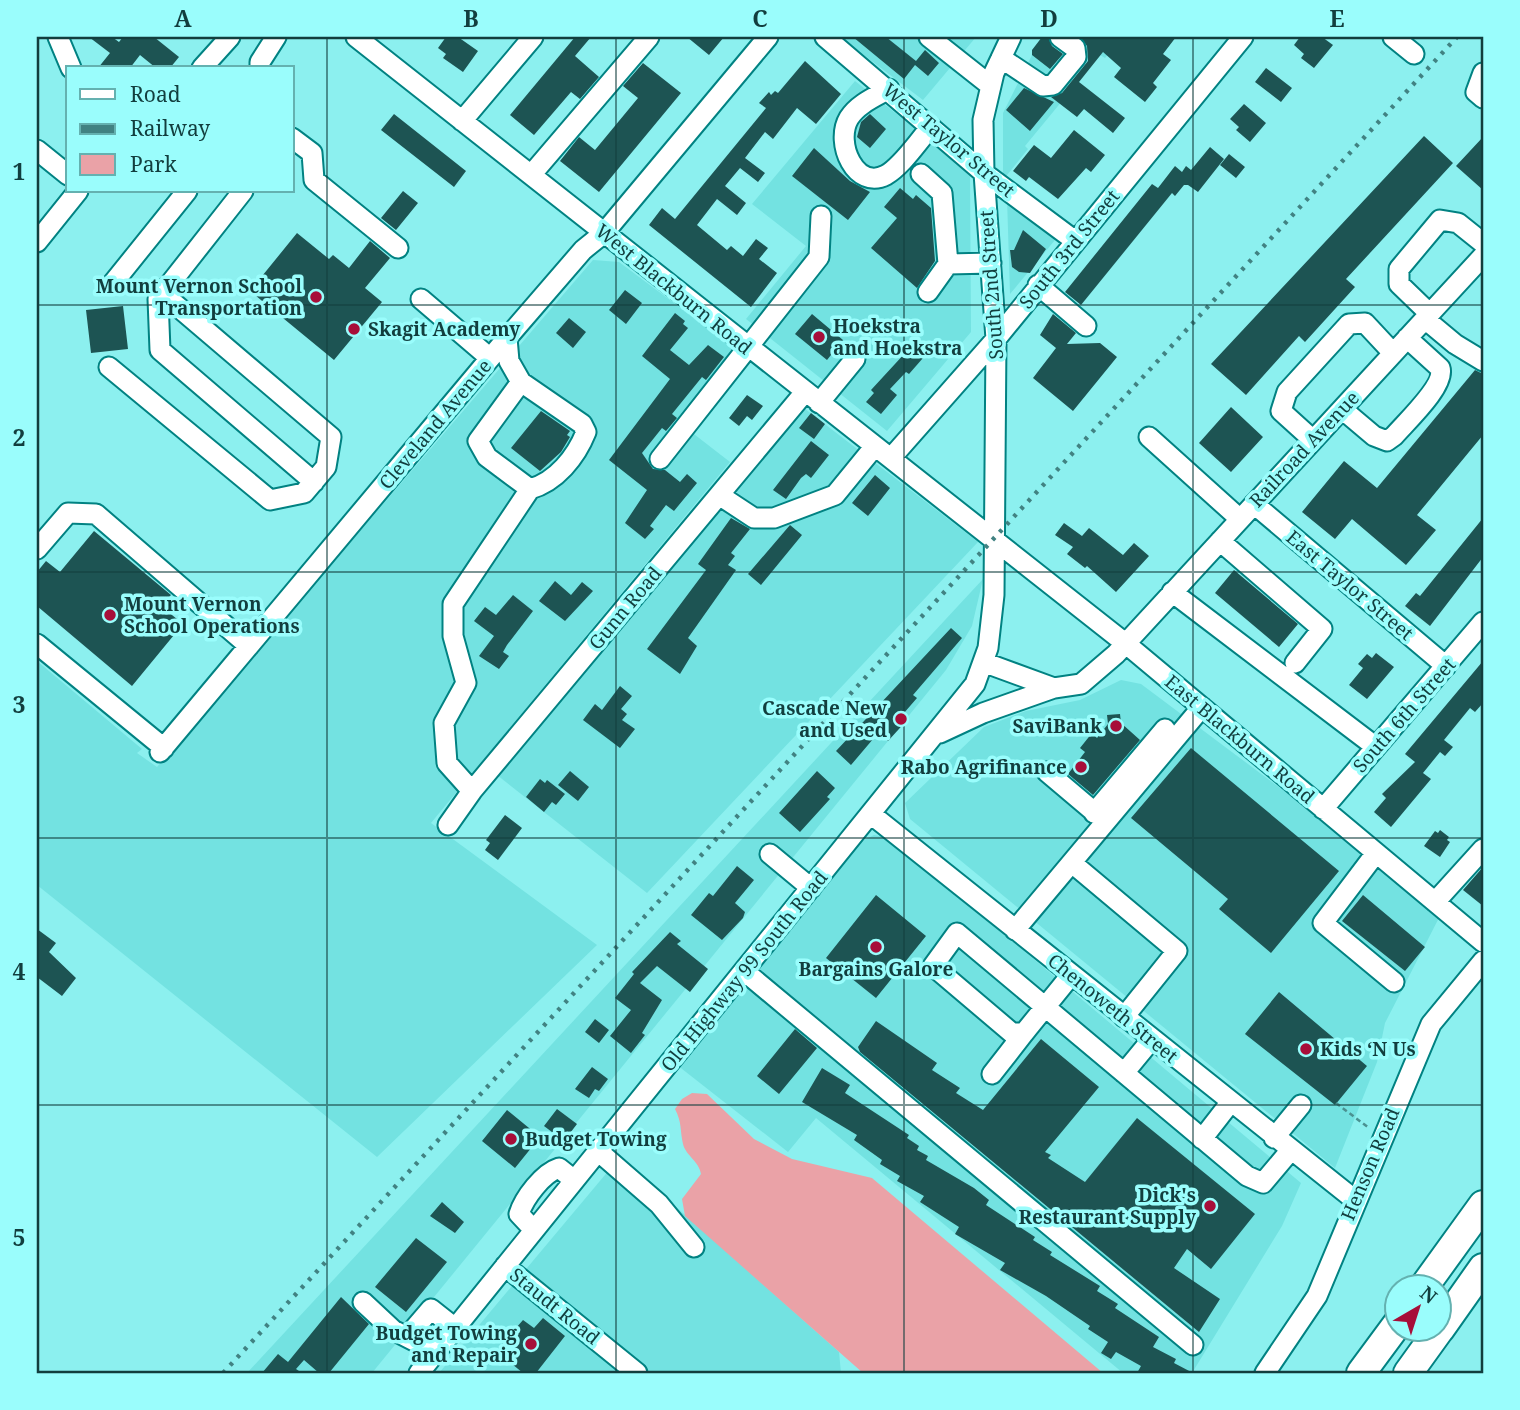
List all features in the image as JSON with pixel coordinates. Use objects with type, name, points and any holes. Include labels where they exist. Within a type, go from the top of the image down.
[{"type":"highway","points":[[1433,1274],[1483,1205]]},
{"type":"highway","points":[[1454,1308],[1483,1268]]},
{"type":"highway","points":[[1361,1373],[1384,1342]]},
{"type":"highway","points":[[1408,1373],[1428,1344]]},
{"type":"street","points":[[58,37],[70,66]]},
{"type":"street","points":[[204,66],[230,37]]},
{"type":"street","points":[[260,66],[276,37]]},
{"type":"street","name":"West Blackburn Road","points":[[356,37],[812,398],[994,538]]},
{"type":"street","points":[[462,121],[533,37]]},
{"type":"street","points":[[531,175],[649,37]]},
{"type":"street","name":"Cleveland Avenue","points":[[37,644],[162,750],[490,358],[583,250],[604,233],[768,37]]},
{"type":"street","name":"West Taylor Street","points":[[825,37],[984,173],[1074,240]]},
{"type":"street","points":[[929,37],[991,86]]},
{"type":"street","name":"South 2nd Street","points":[[994,538],[996,339],[984,173],[984,120],[991,86],[1011,37]]},
{"type":"street","points":[[1001,58],[1043,86],[1053,85],[1076,57],[1075,48],[1060,37]]},
{"type":"street","name":"South 3rd Street","points":[[891,458],[996,339],[1074,240],[1243,37]]},
{"type":"street","points":[[1393,37],[1414,54]]},
{"type":"street","points":[[1483,73],[1476,92],[1483,98]]},
{"type":"street","points":[[889,89],[856,110],[846,125],[842,143],[844,152],[858,170],[873,178],[885,175],[931,127]]},
{"type":"street","points":[[294,140],[312,153],[314,180],[398,248]]},
{"type":"street","points":[[37,150],[66,173]]},
{"type":"street","points":[[921,174],[943,193],[948,264],[928,292]]},
{"type":"street","points":[[37,242],[77,192]]},
{"type":"street","points":[[113,283],[186,192]]},
{"type":"street","points":[[242,192],[158,299],[160,350],[314,482]]},
{"type":"street","points":[[660,459],[819,257],[821,216]]},
{"type":"street","points":[[1483,243],[1458,223],[1440,220],[1399,268],[1399,284],[1427,316],[1455,344],[1483,361]]},
{"type":"street","name":"Railroad Avenue","points":[[937,734],[983,713],[1054,688],[1080,684],[1125,643],[1483,256]]},
{"type":"street","points":[[948,264],[991,263]]},
{"type":"street","points":[[1038,285],[1086,326]]},
{"type":"street","points":[[109,367],[270,500],[304,493],[326,467],[331,437],[163,294]]},
{"type":"street","points":[[421,299],[490,358]]},
{"type":"street","points":[[1313,440],[1281,411],[1287,392],[1331,343],[1349,324],[1364,323],[1393,353]]},
{"type":"street","points":[[472,791],[447,763],[444,723],[466,683],[453,636],[453,604],[530,489],[553,480],[581,445],[586,432],[582,424],[521,382],[509,361],[507,338]]},
{"type":"street","points":[[1342,409],[1374,436],[1387,440],[1394,436],[1438,385],[1442,374],[1440,368],[1407,338]]},
{"type":"street","name":"Gunn Road","points":[[448,825],[472,791],[719,495],[812,398],[855,359]]},
{"type":"street","points":[[521,382],[478,441],[487,457],[530,489]]},
{"type":"street","points":[[1149,436],[1240,519]]},
{"type":"street","points":[[719,495],[754,518],[774,517],[835,495],[875,446]]},
{"type":"street","name":"East Taylor Street","points":[[1254,504],[1446,666]]},
{"type":"street","points":[[37,549],[68,513],[96,514],[249,646]]},
{"type":"street","name":"East Blackburn Road","points":[[994,538],[1482,938]]},
{"type":"street","name":"Old Highway 99 South Road","points":[[419,1373],[872,815],[975,684],[983,662],[994,605],[994,538]]},
{"type":"street","points":[[1220,541],[1322,629],[1295,663]]},
{"type":"street","points":[[1171,592],[1376,747]]},
{"type":"street","name":"South 6th Street","points":[[1323,809],[1483,622]]},
{"type":"street","points":[[983,662],[1054,688]]},
{"type":"street","points":[[1100,818],[1202,707]]},
{"type":"street","points":[[1015,930],[1072,863],[1100,818],[1166,729]]},
{"type":"street","points":[[1047,772],[1100,818]]},
{"type":"street","name":"Chenoweth Street","points":[[872,815],[1354,1200]]},
{"type":"street","points":[[1435,902],[1483,849]]},
{"type":"street","points":[[1376,853],[1322,923],[1394,982]]},
{"type":"street","points":[[770,854],[811,888]]},
{"type":"street","points":[[1072,863],[1177,951],[1124,1017]]},
{"type":"street","points":[[1024,1033],[1012,1033],[933,966],[957,933],[1256,1182],[1263,1183],[1290,1151]]},
{"type":"street","name":"Henson Road","points":[[1265,1373],[1317,1296],[1425,1019],[1483,961]]},
{"type":"street","points":[[744,971],[1193,1345]]},
{"type":"street","points":[[992,1073],[1071,975]]},
{"type":"street","points":[[1124,1073],[1152,1039]]},
{"type":"street","points":[[1202,1139],[1230,1102]]},
{"type":"street","points":[[1274,1138],[1301,1105]]},
{"type":"street","points":[[598,1151],[659,1205],[694,1247]]},
{"type":"street","name":"Staudt Road","points":[[505,1266],[637,1373]]},
{"type":"street","points":[[363,1302],[393,1330],[436,1352]]},
{"type":"street","points":[[407,1337],[431,1308],[455,1328]]},
{"type":"path","points":[[1336,1103],[1369,1128]]},
{"type":"shaded area","points":[[840,37],[976,37],[923,100]]},
{"type":"shaded area","points":[[1041,37],[1123,37],[1105,58],[1100,55],[1025,146],[1028,149],[1003,180],[1003,113]]},
{"type":"shaded area","points":[[855,81],[970,172],[971,332],[887,431],[746,319],[806,246],[752,204]]},
{"type":"shaded area","points":[[1007,198],[1055,240],[1010,294]]},
{"type":"shaded area","points":[[593,260],[619,262],[749,359],[690,431],[730,462],[431,823],[597,945],[377,1157],[37,885],[37,661],[142,749],[137,753],[157,767]]},
{"type":"shaded area","points":[[800,405],[978,542],[647,893],[497,775]]},
{"type":"shaded area","points":[[983,579],[972,626],[946,670],[372,1373],[247,1373]]},
{"type":"shaded area","points":[[1121,680],[1141,684],[1443,910],[1385,1023],[1377,1062],[1335,1168],[910,819],[905,803],[984,727],[1026,711],[1080,700]]},
{"type":"shaded area","points":[[874,835],[889,838],[1301,1183],[1282,1226],[1192,1373],[1123,1373],[816,1118],[788,1152],[677,1065],[856,844]]},
{"type":"shaded area","points":[[620,1157],[839,1352],[841,1373],[439,1373]]},
{"type":"green space","points":[[692,1093],[707,1094],[754,1139],[792,1159],[872,1178],[1103,1373],[863,1373],[685,1216],[682,1199],[701,1174],[685,1148],[675,1109],[682,1099]]},
{"type":"building","points":[[89,37],[112,37],[119,42],[123,37],[154,37],[179,57],[172,66],[154,66],[140,55],[132,66],[100,66],[110,53]]},
{"type":"building","points":[[446,37],[458,37],[478,51],[463,72],[443,58],[446,54],[438,48]]},
{"type":"building","points":[[575,37],[591,37],[575,56],[599,77],[580,99],[571,92],[534,135],[510,115]]},
{"type":"building","points":[[687,37],[724,37],[709,55]]},
{"type":"building","points":[[853,37],[886,37],[916,61],[925,50],[939,63],[928,76],[915,65],[904,79]]},
{"type":"building","points":[[1042,37],[1048,37],[1052,46],[1063,54],[1050,69],[1032,55],[1032,50]]},
{"type":"building","points":[[1080,37],[1176,37],[1163,54],[1171,60],[1153,83],[1157,87],[1145,102],[1114,77],[1121,68],[1103,52],[1079,82],[1125,118],[1113,133],[1084,109],[1077,117],[1051,97],[1062,93],[1088,61],[1087,46]]},
{"type":"building","points":[[1300,37],[1322,37],[1333,45],[1314,68],[1301,58],[1304,54],[1294,45]]},
{"type":"building","points":[[805,61],[841,94],[816,124],[797,108],[773,139],[765,132],[745,158],[765,173],[758,182],[740,168],[725,186],[746,203],[737,215],[717,199],[697,225],[727,250],[731,246],[743,256],[756,239],[768,248],[759,259],[777,273],[751,307],[649,225],[662,208],[675,219],[766,108],[759,103],[769,92],[771,95],[775,91],[778,93]]},
{"type":"building","points":[[643,63],[681,93],[599,192],[560,161],[579,137],[595,150],[638,98],[623,86]]},
{"type":"building","points":[[1266,68],[1292,88],[1281,102],[1255,82]]},
{"type":"building","points":[[1024,88],[1054,102],[1030,131],[1006,110]]},
{"type":"building","points":[[1244,104],[1266,123],[1250,142],[1236,130],[1239,127],[1230,119]]},
{"type":"building","points":[[394,114],[466,171],[454,187],[381,130]]},
{"type":"building","points":[[870,114],[886,129],[870,148],[857,137],[861,122]]},
{"type":"building","points":[[1074,130],[1105,155],[1091,172],[1086,168],[1058,199],[1029,177],[1026,181],[1013,171],[1034,145],[1051,158]]},
{"type":"building","points":[[1424,136],[1453,163],[1346,279],[1355,287],[1305,342],[1299,336],[1246,395],[1211,364]]},
{"type":"building","points":[[1483,137],[1483,190],[1456,166]]},
{"type":"building","points":[[1210,147],[1224,159],[1198,192],[1184,185],[1175,196],[1172,193],[1081,305],[1065,292],[1152,184],[1158,188],[1175,166],[1182,172],[1186,166],[1191,170]]},
{"type":"building","points":[[814,148],[850,181],[870,192],[848,220],[792,176]]},
{"type":"building","points":[[1229,154],[1245,167],[1236,178],[1220,165]]},
{"type":"building","points":[[900,188],[913,199],[916,195],[931,208],[935,261],[917,288],[871,248],[897,218],[884,207]]},
{"type":"building","points":[[403,191],[418,203],[396,230],[381,218]]},
{"type":"building","points":[[1023,230],[1046,249],[1030,273],[1019,272],[1012,267],[1010,250],[1014,250]]},
{"type":"building","name":"Mount Vernon School Transportation","points":[[297,233],[329,259],[333,255],[349,268],[370,241],[390,258],[365,288],[382,302],[334,360],[250,291]]},
{"type":"building","points":[[625,290],[642,303],[626,324],[609,310]]},
{"type":"building","points":[[123,306],[128,349],[91,353],[86,310]]},
{"type":"building","points":[[675,313],[685,321],[683,324],[688,328],[670,350],[689,365],[708,345],[724,357],[706,380],[702,377],[672,414],[677,418],[666,431],[662,428],[642,453],[653,469],[665,470],[680,482],[687,474],[697,483],[674,511],[666,505],[650,526],[654,529],[645,539],[625,523],[647,490],[609,460],[670,379],[642,356]]},
{"type":"building","name":"Hoekstra and Hoekstra","points":[[812,314],[843,340],[827,360],[795,334]]},
{"type":"building","points":[[1053,314],[1076,333],[1067,344],[1100,343],[1117,357],[1073,411],[1033,378],[1056,348],[1040,335]]},
{"type":"building","points":[[569,318],[586,332],[573,348],[556,333]]},
{"type":"building","points":[[918,339],[930,350],[909,374],[906,372],[890,389],[897,395],[881,414],[866,402],[874,393],[871,390]]},
{"type":"building","points":[[1475,370],[1483,374],[1483,435],[1417,515],[1436,530],[1406,565],[1352,519],[1335,539],[1302,512],[1344,461],[1377,488]]},
{"type":"building","points":[[747,395],[763,406],[752,420],[747,416],[739,426],[729,418]]},
{"type":"building","points":[[1231,407],[1263,437],[1231,472],[1199,443]]},
{"type":"building","points":[[541,411],[570,431],[567,435],[570,437],[561,452],[540,471],[511,448]]},
{"type":"building","points":[[811,413],[825,424],[814,439],[799,428]]},
{"type":"building","points":[[811,441],[829,455],[811,478],[806,474],[801,478],[786,499],[773,490]]},
{"type":"building","points":[[875,475],[890,488],[868,516],[852,503]]},
{"type":"building","points":[[731,518],[750,529],[731,553],[735,556],[728,565],[736,570],[688,638],[697,646],[680,674],[647,649],[706,570],[698,564]]},
{"type":"building","points":[[1483,518],[1483,557],[1430,626],[1405,606],[1416,593],[1420,596]]},
{"type":"building","points":[[1064,523],[1082,536],[1089,528],[1123,555],[1134,543],[1149,556],[1116,592],[1087,566],[1085,568],[1067,554],[1073,547],[1055,535]]},
{"type":"building","points":[[790,525],[802,535],[761,585],[748,574]]},
{"type":"building","name":"Mount Vernon School Operations","points":[[94,531],[171,595],[161,606],[183,624],[132,686],[37,606],[37,572],[46,561],[60,572]]},
{"type":"building","points":[[1234,570],[1298,624],[1279,647],[1215,593]]},
{"type":"building","points":[[555,581],[571,595],[582,582],[593,591],[565,621],[539,601]]},
{"type":"building","points":[[513,595],[533,611],[507,645],[503,652],[509,656],[499,669],[479,656],[494,636],[474,621],[485,607],[496,615]]},
{"type":"building","points":[[951,628],[962,638],[913,695],[917,698],[904,713],[909,718],[888,741],[879,732],[851,765],[836,751]]},
{"type":"building","points":[[1376,653],[1394,667],[1367,699],[1349,685],[1363,668],[1358,664],[1367,654],[1372,658]]},
{"type":"building","points":[[1483,661],[1483,703],[1475,712],[1470,708],[1444,740],[1453,747],[1445,756],[1440,752],[1423,773],[1431,779],[1391,827],[1374,812],[1386,798],[1382,794],[1415,762],[1405,754]]},
{"type":"building","points":[[620,686],[632,696],[621,709],[627,714],[622,720],[635,729],[620,748],[583,720],[595,704],[602,710]]},
{"type":"building","points":[[1120,714],[1121,723],[1140,740],[1093,795],[1068,774],[1085,752],[1080,748],[1092,733],[1097,738],[1108,724],[1107,715]]},
{"type":"building","points":[[1191,748],[1339,871],[1271,953],[1219,909],[1228,899],[1131,818]]},
{"type":"building","points":[[570,771],[589,787],[578,801],[558,785]]},
{"type":"building","points":[[817,771],[835,788],[827,797],[830,799],[800,832],[779,813]]},
{"type":"building","points":[[540,779],[545,783],[547,780],[565,794],[556,805],[552,802],[544,812],[526,797]]},
{"type":"building","points":[[505,815],[522,828],[498,860],[485,850],[490,843],[486,840]]},
{"type":"building","points":[[1440,830],[1449,837],[1447,840],[1450,842],[1440,857],[1424,846],[1435,831],[1438,833]]},
{"type":"building","points":[[737,866],[754,880],[735,903],[745,912],[743,918],[722,940],[691,915],[709,893],[713,896]]},
{"type":"building","points":[[1483,867],[1483,906],[1463,890]]},
{"type":"building","name":"Bargains Galore","points":[[876,895],[926,936],[876,998],[826,958]]},
{"type":"building","points":[[1363,895],[1425,947],[1405,971],[1342,921]]},
{"type":"building","points":[[37,929],[56,943],[49,952],[76,978],[62,996],[37,977]]},
{"type":"building","points":[[670,932],[681,941],[677,944],[708,969],[690,992],[657,966],[640,983],[662,1000],[642,1033],[645,1035],[631,1053],[610,1036],[631,1010],[615,998],[634,974],[632,972]]},
{"type":"building","name":"Kids ‘N Us","points":[[1279,992],[1367,1066],[1335,1105],[1245,1034]]},
{"type":"building","points":[[595,1019],[609,1030],[599,1043],[585,1032]]},
{"type":"building","points":[[876,1021],[937,1063],[932,1070],[960,1088],[956,1093],[983,1110],[1041,1039],[1099,1087],[1045,1152],[1051,1155],[1048,1158],[1085,1182],[1137,1118],[1255,1214],[1211,1269],[1187,1249],[1174,1268],[1220,1299],[1199,1332],[860,1052],[858,1047]]},
{"type":"building","points":[[795,1029],[817,1048],[779,1094],[757,1076]]},
{"type":"building","points":[[592,1067],[608,1079],[599,1091],[595,1089],[589,1098],[575,1089]]},
{"type":"building","points":[[822,1068],[850,1085],[845,1093],[909,1135],[907,1138],[919,1146],[917,1150],[928,1156],[926,1160],[974,1188],[989,1200],[986,1205],[1035,1237],[1033,1240],[1052,1252],[1050,1255],[1100,1286],[1097,1291],[1118,1304],[1115,1308],[1159,1337],[1153,1347],[1176,1359],[1174,1363],[1193,1373],[1137,1373],[1141,1366],[1116,1352],[1111,1359],[1101,1353],[1108,1342],[1088,1329],[1090,1326],[1046,1296],[1000,1270],[1005,1263],[955,1234],[959,1227],[920,1202],[924,1196],[897,1181],[900,1176],[880,1164],[882,1160],[854,1140],[857,1135],[802,1102]]},
{"type":"building","points":[[557,1109],[577,1124],[564,1141],[544,1126]]},
{"type":"building","name":"Budget Towing","points":[[507,1110],[540,1137],[515,1168],[482,1141]]},
{"type":"building","points":[[442,1202],[464,1222],[455,1233],[430,1216]]},
{"type":"building","points":[[416,1238],[447,1262],[406,1312],[375,1287]]},
{"type":"building","points":[[341,1297],[369,1324],[329,1373],[319,1373],[304,1360],[296,1369],[302,1373],[262,1373],[278,1354],[288,1362]]},
{"type":"building","name":"Budget Towing and Repair","points":[[543,1318],[565,1336],[536,1373],[523,1373],[496,1351],[523,1320],[534,1328]]},
{"type":"railway","points":[[223,1373],[1457,37]]},
{"type":"place","name":"Mount Vernon School Transportation","points":[[316,297]]},
{"type":"place","name":"Skagit Academy","points":[[354,329]]},
{"type":"place","name":"Hoekstra and Hoekstra","points":[[819,337]]},
{"type":"place","name":"Mount Vernon School Operations","points":[[110,615]]},
{"type":"place","name":"Cascade New and Used","points":[[901,719]]},
{"type":"place","name":"SaviBank","points":[[1116,726]]},
{"type":"place","name":"Rabo Agrifinance","points":[[1081,767]]},
{"type":"place","name":"Bargains Galore","points":[[876,947]]},
{"type":"place","name":"Kids ‘N Us","points":[[1306,1049]]},
{"type":"place","name":"Budget Towing","points":[[511,1139]]},
{"type":"place","name":"Dick's Restaurant Supply","points":[[1210,1206]]},
{"type":"place","name":"Budget Towing and Repair","points":[[531,1344]]}]
